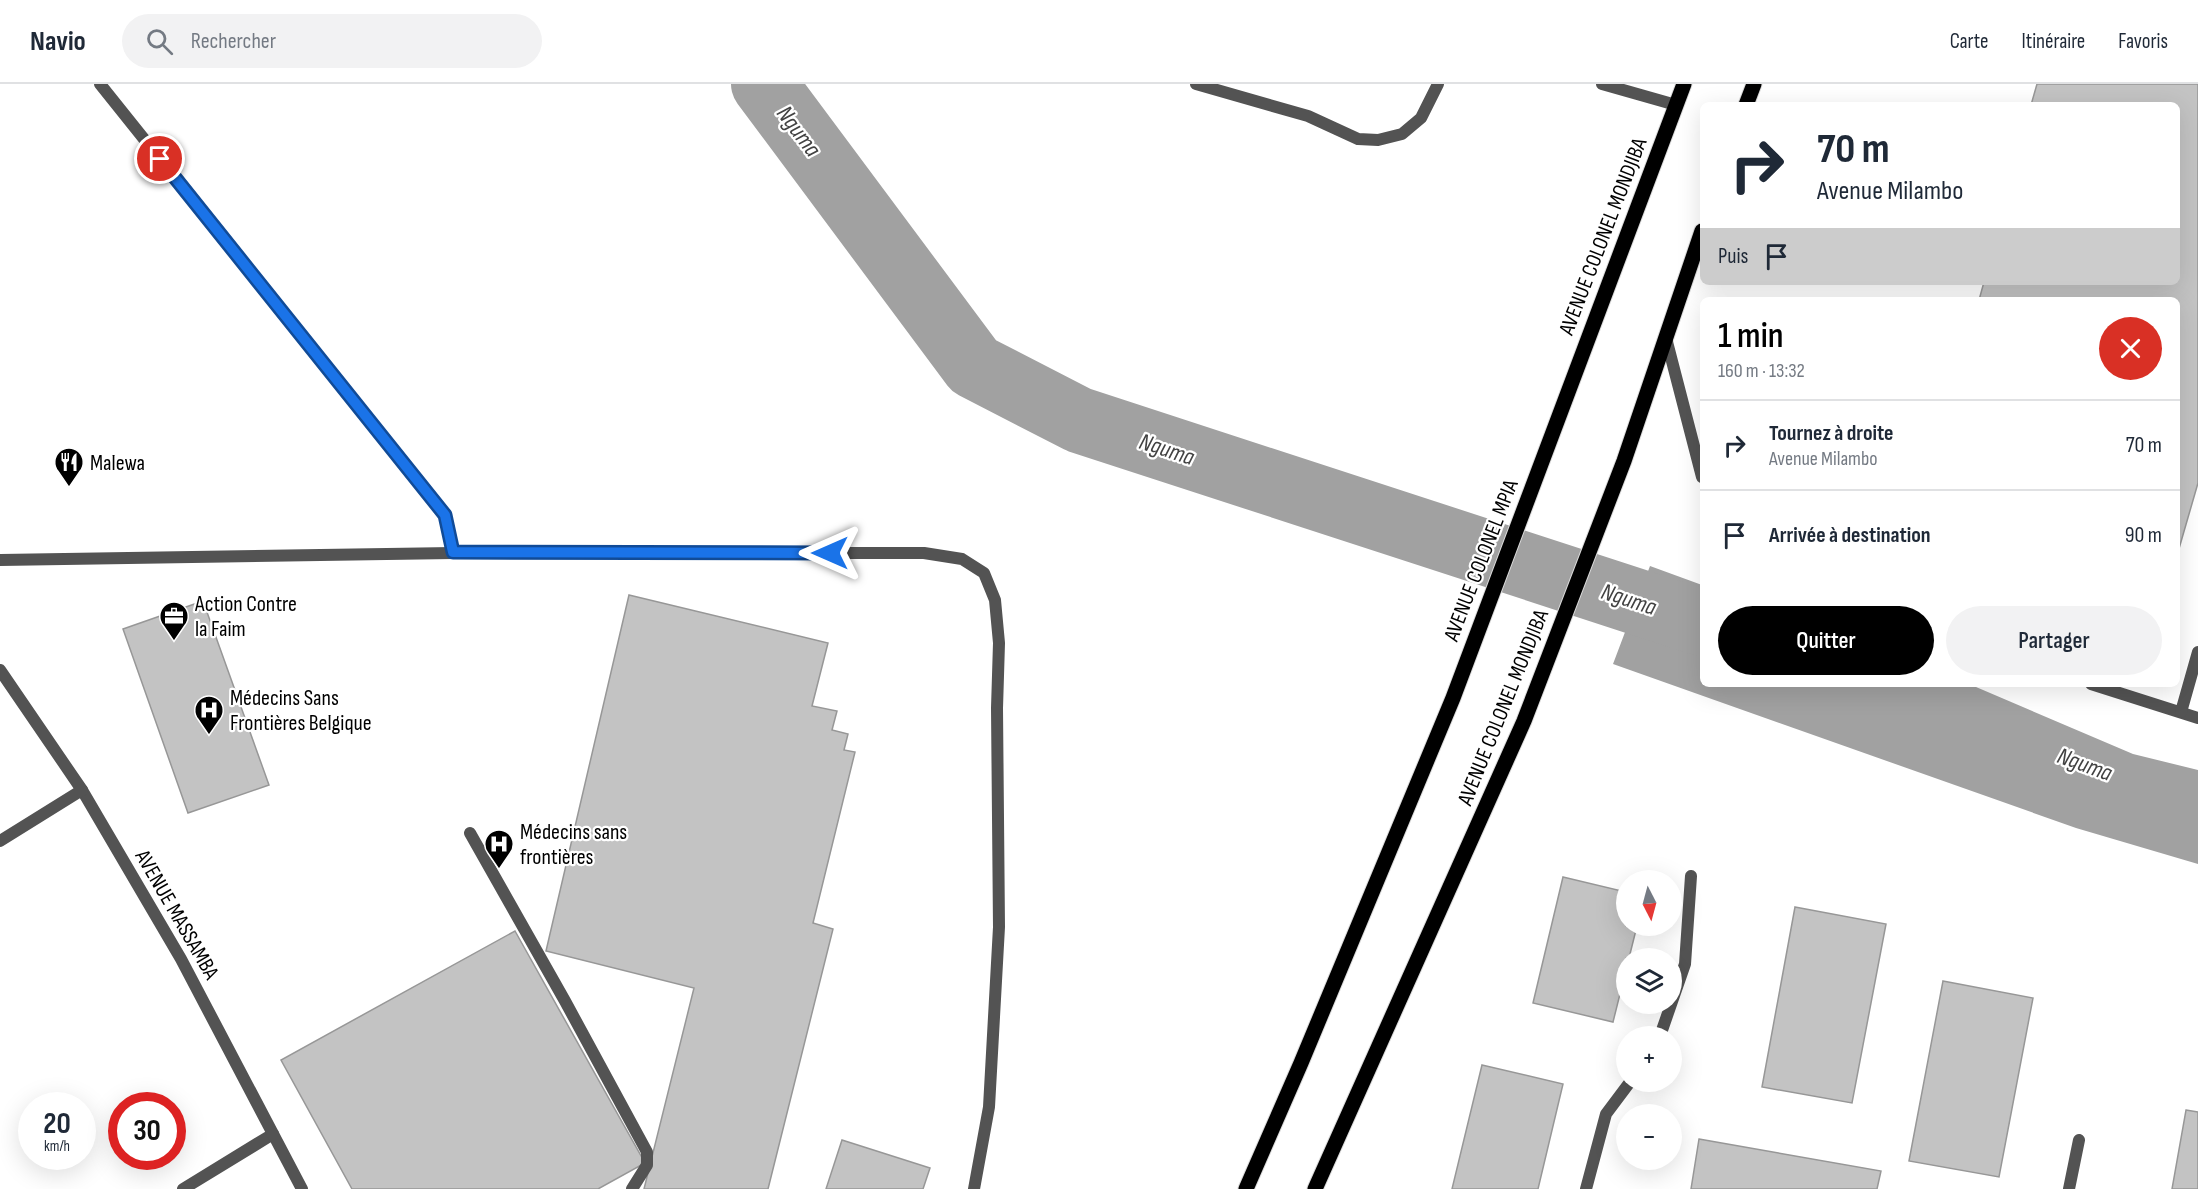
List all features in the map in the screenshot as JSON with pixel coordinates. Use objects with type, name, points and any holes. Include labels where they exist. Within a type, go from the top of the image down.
[{"type":"main road","name":"AVENUE COLONEL MONDJIBA","points":[[1550,438],[1684,84]]},
{"type":"main road","points":[[1747,102],[1754,84]]},
{"type":"main road","name":"AVENUE COLONEL MONDJIBA","points":[[1315,1189],[1524,721],[1624,461],[1700,237]]},
{"type":"main road","name":"AVENUE COLONEL MPIA","points":[[1246,1189],[1453,698],[1550,438]]},
{"type":"street","points":[[100,84],[445,515],[453,552]]},
{"type":"street","points":[[1196,84],[1308,116],[1358,139],[1378,140],[1402,134],[1421,118],[1438,84]]},
{"type":"street","points":[[1602,84],[1676,105]]},
{"type":"street","points":[[1666,338],[1700,469]]},
{"type":"street","points":[[0,560],[453,552],[924,553],[962,559],[984,573],[995,600],[999,642],[997,708],[999,927],[989,1107],[974,1189]]},
{"type":"street","points":[[2181,712],[2198,652]]},
{"type":"street","name":"AVENUE MASSAMBA","points":[[0,670],[82,790],[181,959],[302,1189]]},
{"type":"street","points":[[2101,687],[2198,717]]},
{"type":"street","points":[[0,841],[82,790]]},
{"type":"street","points":[[470,833],[647,1152],[647,1165],[632,1189]]},
{"type":"street","points":[[1663,1026],[1685,964],[1691,876]]},
{"type":"street","points":[[1586,1189],[1606,1114],[1622,1092]]},
{"type":"street","points":[[183,1189],[273,1134]]},
{"type":"street","points":[[2069,1189],[2079,1140]]},
{"type":"water","points":[[1650,566],[1700,584],[1700,687],[1976,687],[2133,754],[2198,770],[2198,864],[2076,828],[1613,664]]},
{"type":"building","points":[[2037,84],[2198,84],[2198,483],[2180,545],[2180,297],[1980,297],[1983,285],[2180,285],[2180,102],[2032,102]]},
{"type":"building","points":[[629,595],[828,643],[812,706],[837,711],[832,730],[848,734],[844,750],[855,752],[813,923],[833,929],[768,1189],[644,1189],[694,988],[546,951]]},
{"type":"building","points":[[203,601],[269,785],[188,813],[123,629]]},
{"type":"building","points":[[1563,877],[1616,890],[1616,936],[1634,936],[1632,948],[1616,948],[1616,1010],[1613,1022],[1533,1003]]},
{"type":"building","points":[[1795,907],[1886,924],[1852,1103],[1762,1087]]},
{"type":"building","points":[[515,931],[645,1163],[598,1189],[352,1189],[281,1060]]},
{"type":"building","points":[[1943,981],[2033,998],[1999,1177],[1909,1161]]},
{"type":"building","points":[[1482,1065],[1563,1084],[1538,1189],[1452,1189]]},
{"type":"building","points":[[2186,1110],[2198,1112],[2198,1189],[2172,1189]]},
{"type":"building","points":[[1699,1139],[1881,1171],[1877,1189],[1691,1189]]},
{"type":"building","points":[[842,1140],[930,1168],[923,1189],[826,1189]]},
{"type":"waterway","name":"Nguma","points":[[764,84],[974,366],[1079,420],[1700,622]]},
{"type":"place","name":"Malewa","points":[[69,488]]},
{"type":"place","name":"Action Contre la Faim","points":[[174,642]]},
{"type":"place","name":"Médecins Sans Frontières Belgique","points":[[209,736]]},
{"type":"place","name":"Médecins sans frontières","points":[[499,870]]},
{"type":"route","points":[[160,159],[445,515],[453,552],[830,553]]}]
